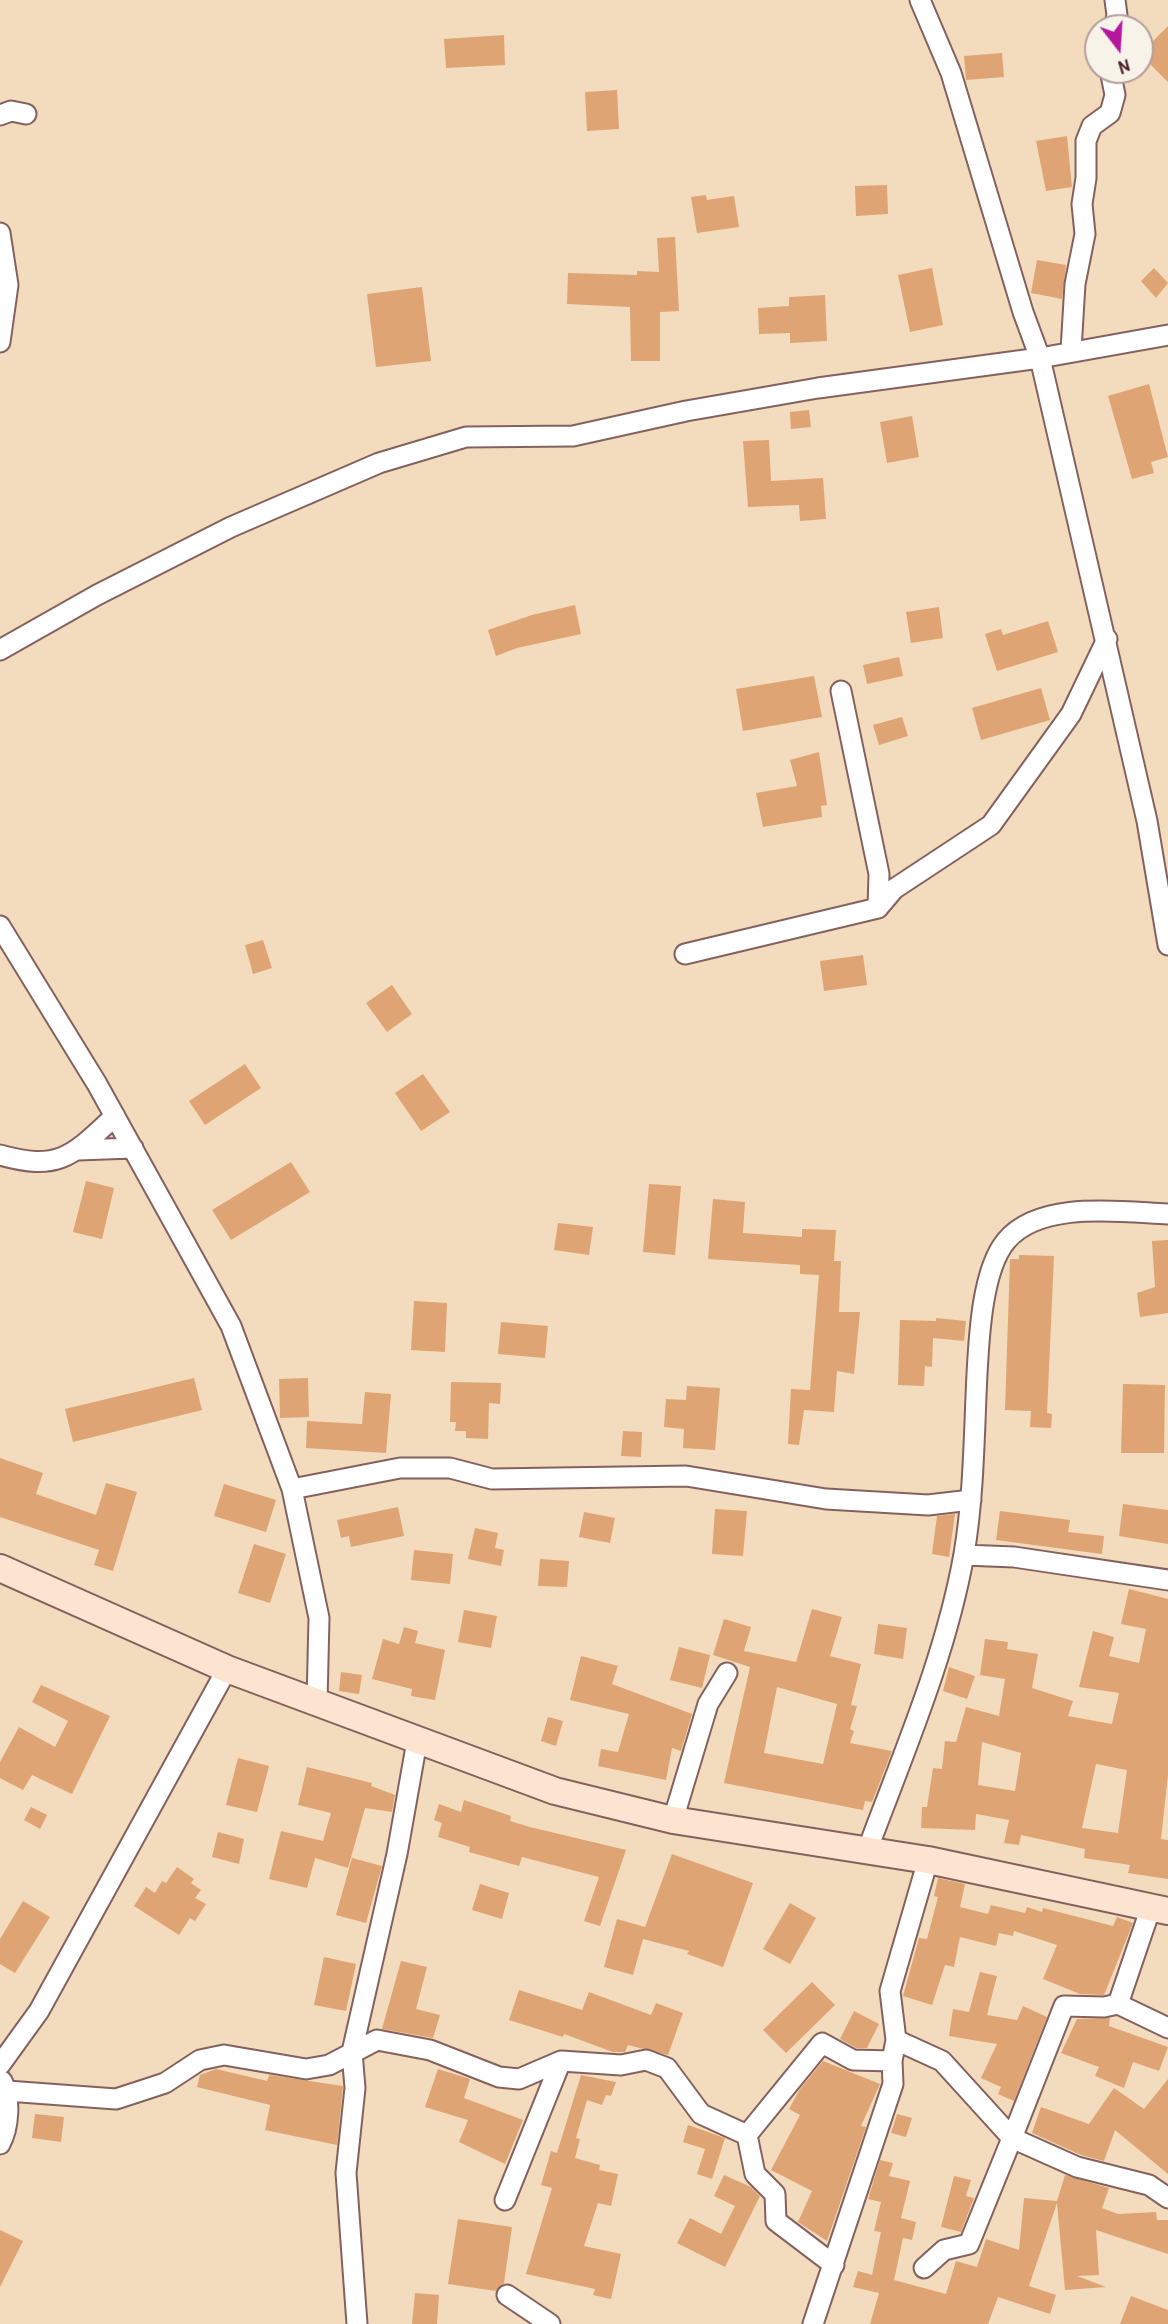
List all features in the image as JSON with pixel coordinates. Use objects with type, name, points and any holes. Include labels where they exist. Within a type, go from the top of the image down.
[{"type":"main road","points":[[0,1568],[227,1669],[555,1791],[673,1820],[928,1860],[1159,1909]]},
{"type":"street","points":[[920,0],[951,73],[1023,313],[1040,358],[1147,821],[1168,945]]},
{"type":"street","points":[[1071,350],[1076,284],[1085,234],[1082,204],[1086,178],[1086,141],[1092,126],[1110,113],[1115,95],[1113,84]]},
{"type":"street","points":[[0,115],[11,111],[26,114]]},
{"type":"street","points":[[0,233],[8,285],[0,342]]},
{"type":"street","points":[[0,650],[97,595],[231,527],[379,463],[466,437],[573,436],[686,411],[818,388],[1040,358],[1071,350],[1168,335]]},
{"type":"street","points":[[685,954],[878,908],[894,889],[991,825],[1071,714],[1107,639]]},
{"type":"street","points":[[841,691],[880,874],[878,908]]},
{"type":"street","points":[[0,926],[133,1147],[231,1326],[292,1489],[319,1618],[317,1702]]},
{"type":"street","points":[[0,1155],[30,1163],[58,1159],[78,1150],[115,1116]]},
{"type":"street","points":[[78,1150],[133,1147]]},
{"type":"street","points":[[867,1851],[932,1675],[964,1556],[971,1500],[979,1336],[997,1254],[1023,1225],[1065,1213],[1168,1214]]},
{"type":"street","points":[[292,1489],[400,1468],[450,1468],[492,1479],[686,1476],[826,1499],[928,1505],[971,1500]]},
{"type":"street","points":[[964,1556],[1014,1557],[1168,1580]]},
{"type":"street","points":[[0,2065],[38,2011],[227,1669]]},
{"type":"street","points":[[673,1820],[708,1704],[727,1673]]},
{"type":"street","points":[[356,2324],[346,2173],[355,2088],[352,2052],[397,1854],[417,1741]]},
{"type":"street","points":[[813,2324],[893,2084],[892,2061],[897,2039],[890,1991],[928,1860]]},
{"type":"street","points":[[1118,2004],[1159,1909]]},
{"type":"street","points":[[364,1999],[377,2040]]},
{"type":"street","points":[[924,2268],[944,2250],[969,2244],[1064,2006],[1104,2007],[1118,2004],[1168,2028]]},
{"type":"street","points":[[897,2039],[942,2061],[1012,2138],[1077,2167],[1149,2185],[1168,2198]]},
{"type":"street","points":[[0,2144],[6,2134],[4,2085],[116,2099],[165,2083],[200,2060],[224,2055],[306,2069],[329,2065],[377,2040],[430,2050],[499,2077],[519,2079],[561,2061],[621,2065],[646,2060],[667,2068],[701,2114],[747,2135]]},
{"type":"street","points":[[747,2135],[822,2043],[853,2060],[892,2061]]},
{"type":"street","points":[[505,2200],[561,2061]]},
{"type":"street","points":[[747,2135],[755,2174],[775,2194],[776,2221],[834,2265]]},
{"type":"street","points":[[507,2295],[550,2324]]},
{"type":"building","points":[[1168,26],[1168,82],[1154,68],[1154,40]]},
{"type":"building","points":[[504,35],[505,65],[446,68],[444,39]]},
{"type":"building","points":[[1002,53],[1004,77],[966,80],[964,56]]},
{"type":"building","points":[[617,90],[619,129],[587,131],[585,92]]},
{"type":"building","points":[[1067,136],[1072,187],[1046,191],[1036,141]]},
{"type":"building","points":[[887,185],[888,214],[856,216],[855,186]]},
{"type":"building","points":[[706,195],[707,200],[734,196],[739,227],[697,233],[691,197]]},
{"type":"building","points":[[675,237],[679,311],[660,312],[660,361],[631,361],[630,307],[567,304],[568,273],[637,275],[637,271],[659,272],[657,238]]},
{"type":"building","points":[[1037,260],[1066,265],[1062,299],[1031,293]]},
{"type":"building","points":[[932,268],[943,325],[910,332],[898,275]]},
{"type":"building","points":[[1154,268],[1168,283],[1156,298],[1141,281]]},
{"type":"building","points":[[422,287],[431,361],[376,367],[367,294]]},
{"type":"building","points":[[825,295],[827,341],[790,343],[790,333],[759,334],[758,308],[789,306],[789,297]]},
{"type":"building","points":[[1149,384],[1168,457],[1151,462],[1154,473],[1132,479],[1108,396]]},
{"type":"building","points":[[809,410],[811,427],[791,429],[790,412]]},
{"type":"building","points":[[912,416],[919,457],[887,463],[880,422]]},
{"type":"building","points":[[769,440],[771,481],[823,478],[826,519],[800,521],[799,505],[748,507],[743,441]]},
{"type":"building","points":[[575,605],[581,634],[517,648],[496,656],[488,630],[532,615]]},
{"type":"building","points":[[939,607],[943,638],[911,643],[906,612]]},
{"type":"building","points":[[1048,621],[1058,652],[997,671],[985,634],[1001,629],[1003,635]]},
{"type":"building","points":[[899,657],[903,676],[867,684],[863,665]]},
{"type":"building","points":[[814,676],[822,717],[743,731],[736,689]]},
{"type":"building","points":[[1041,688],[1050,720],[981,740],[972,708]]},
{"type":"building","points":[[902,717],[908,736],[879,745],[873,725]]},
{"type":"building","points":[[819,752],[827,805],[821,806],[822,817],[763,827],[756,793],[797,786],[790,760]]},
{"type":"building","points":[[263,940],[272,968],[253,974],[245,945]]},
{"type":"building","points":[[863,955],[867,985],[824,991],[820,961]]},
{"type":"building","points":[[392,985],[412,1014],[387,1032],[366,1003]]},
{"type":"building","points":[[245,1064],[261,1088],[205,1125],[189,1101]]},
{"type":"building","points":[[423,1074],[450,1112],[421,1131],[395,1093]]},
{"type":"building","points":[[291,1162],[310,1192],[231,1240],[212,1210]]},
{"type":"building","points":[[86,1181],[114,1188],[102,1239],[73,1232]]},
{"type":"building","points":[[649,1184],[681,1186],[675,1255],[643,1252]]},
{"type":"building","points":[[713,1199],[745,1202],[743,1233],[802,1237],[802,1229],[836,1230],[834,1261],[841,1261],[839,1312],[860,1312],[854,1374],[837,1371],[834,1412],[804,1410],[799,1445],[788,1444],[791,1389],[810,1390],[819,1275],[800,1274],[800,1265],[708,1259]]},
{"type":"building","points":[[558,1223],[593,1227],[589,1255],[554,1250]]},
{"type":"building","points":[[1168,1240],[1168,1313],[1140,1317],[1137,1293],[1155,1287],[1152,1241]]},
{"type":"building","points":[[1019,1255],[1054,1256],[1047,1413],[1052,1414],[1051,1428],[1030,1427],[1031,1411],[1005,1410],[1010,1259],[1019,1259]]},
{"type":"building","points":[[414,1301],[447,1303],[445,1352],[411,1350]]},
{"type":"building","points":[[936,1318],[966,1321],[964,1341],[933,1338],[932,1367],[925,1366],[924,1386],[898,1385],[900,1320],[936,1321]]},
{"type":"building","points":[[501,1322],[548,1326],[545,1358],[498,1354]]},
{"type":"building","points":[[194,1378],[202,1410],[73,1442],[65,1409]]},
{"type":"building","points":[[308,1378],[309,1417],[280,1418],[279,1379]]},
{"type":"building","points":[[451,1382],[501,1383],[500,1404],[489,1403],[488,1439],[466,1438],[466,1431],[455,1431],[456,1422],[450,1422]]},
{"type":"building","points":[[1123,1384],[1165,1385],[1164,1453],[1121,1453]]},
{"type":"building","points":[[687,1386],[720,1388],[715,1450],[683,1448],[684,1429],[664,1427],[666,1399],[686,1400]]},
{"type":"building","points":[[365,1392],[391,1394],[386,1453],[306,1448],[307,1421],[362,1424]]},
{"type":"building","points":[[623,1431],[642,1432],[641,1457],[621,1456]]},
{"type":"building","points":[[0,1458],[43,1473],[36,1494],[96,1515],[106,1483],[137,1492],[113,1571],[94,1565],[99,1550],[0,1517]]},
{"type":"building","points":[[224,1484],[276,1500],[266,1532],[214,1516]]},
{"type":"building","points":[[1123,1504],[1168,1510],[1168,1544],[1119,1536]]},
{"type":"building","points":[[398,1507],[404,1536],[351,1547],[349,1536],[341,1538],[337,1520]]},
{"type":"building","points":[[715,1509],[747,1511],[743,1556],[712,1554]]},
{"type":"building","points":[[1000,1511],[1070,1520],[1068,1532],[1104,1536],[1102,1554],[996,1540]]},
{"type":"building","points":[[584,1512],[615,1518],[610,1543],[579,1537]]},
{"type":"building","points":[[955,1514],[949,1557],[932,1554],[937,1516]]},
{"type":"building","points":[[475,1528],[498,1533],[495,1548],[504,1550],[501,1566],[468,1559]]},
{"type":"building","points":[[254,1544],[286,1554],[270,1603],[238,1593]]},
{"type":"building","points":[[414,1550],[453,1554],[450,1584],[411,1580]]},
{"type":"building","points":[[540,1559],[569,1561],[567,1587],[538,1586]]},
{"type":"building","points":[[1129,1589],[1168,1599],[1168,1775],[1161,1839],[1168,1840],[1168,1879],[1128,1873],[1130,1865],[1084,1858],[1085,1849],[1021,1835],[1019,1845],[1004,1843],[1009,1820],[976,1814],[975,1830],[921,1828],[922,1807],[927,1807],[933,1768],[942,1769],[945,1741],[956,1742],[966,1707],[999,1716],[1005,1679],[980,1675],[985,1639],[1008,1642],[1007,1649],[1038,1654],[1032,1688],[1073,1701],[1068,1716],[1112,1724],[1119,1693],[1079,1687],[1093,1631],[1114,1637],[1109,1656],[1139,1663],[1146,1629],[1121,1624]],"holes":[[[982,1742],[1021,1753],[1015,1791],[978,1785]],[[1096,1764],[1127,1770],[1118,1833],[1082,1828]]]},
{"type":"building","points":[[812,1609],[842,1617],[830,1656],[861,1664],[851,1705],[857,1706],[850,1729],[854,1731],[850,1743],[892,1751],[872,1802],[865,1801],[863,1810],[724,1783],[750,1667],[713,1655],[724,1619],[751,1627],[744,1651],[796,1662]],"holes":[[[777,1687],[837,1704],[823,1764],[764,1753]]]},
{"type":"building","points":[[464,1610],[497,1616],[491,1648],[458,1642]]},
{"type":"building","points":[[878,1624],[907,1628],[903,1659],[874,1654]]},
{"type":"building","points":[[404,1627],[418,1631],[415,1643],[445,1650],[435,1700],[411,1696],[412,1689],[372,1679],[383,1639],[399,1644]]},
{"type":"building","points":[[679,1647],[710,1655],[702,1688],[670,1680]]},
{"type":"building","points":[[581,1656],[618,1666],[612,1684],[692,1714],[681,1751],[672,1748],[666,1780],[598,1766],[601,1749],[618,1752],[629,1714],[570,1700]]},
{"type":"building","points":[[949,1667],[975,1676],[967,1699],[943,1691]]},
{"type":"building","points":[[341,1672],[362,1675],[359,1694],[339,1691]]},
{"type":"building","points":[[41,1685],[110,1716],[72,1794],[32,1775],[23,1790],[0,1778],[0,1762],[19,1727],[55,1747],[68,1721],[32,1702]]},
{"type":"building","points":[[548,1717],[563,1721],[556,1746],[541,1741]]},
{"type":"building","points":[[238,1758],[269,1766],[257,1812],[226,1805]]},
{"type":"building","points":[[307,1767],[372,1783],[371,1786],[395,1795],[392,1812],[365,1808],[348,1868],[315,1858],[307,1888],[269,1879],[281,1831],[323,1841],[331,1813],[298,1805]]},
{"type":"building","points":[[464,1800],[511,1816],[510,1821],[626,1850],[600,1926],[584,1921],[599,1877],[522,1857],[519,1866],[469,1852],[470,1847],[438,1837],[442,1823],[434,1820],[439,1804],[461,1812]]},
{"type":"building","points":[[31,1807],[47,1815],[40,1829],[24,1820]]},
{"type":"building","points":[[218,1832],[244,1839],[239,1864],[212,1857]]},
{"type":"building","points":[[672,1854],[753,1883],[723,1967],[687,1954],[689,1951],[643,1939],[633,1975],[604,1967],[617,1919],[645,1927]]},
{"type":"building","points":[[352,1858],[382,1866],[366,1923],[336,1915]]},
{"type":"building","points":[[177,1867],[194,1879],[191,1883],[201,1890],[195,1898],[206,1904],[195,1921],[190,1918],[179,1935],[134,1906],[146,1887],[155,1893],[162,1881],[166,1883]]},
{"type":"building","points":[[938,1878],[965,1884],[960,1907],[988,1914],[991,1905],[1025,1913],[1027,1907],[1042,1912],[1043,1908],[1113,1926],[1117,1917],[1133,1923],[1104,1995],[1080,1994],[1043,1979],[1057,1945],[1014,1931],[1013,1936],[999,1933],[996,1946],[960,1937],[954,1967],[945,1965],[932,2005],[903,1996],[919,1938],[927,1939],[938,1897],[934,1896]]},
{"type":"building","points":[[480,1884],[509,1893],[502,1919],[472,1910]]},
{"type":"building","points":[[23,1901],[50,1917],[15,1973],[0,1964],[0,1939]]},
{"type":"building","points":[[790,1903],[816,1918],[790,1964],[763,1949]]},
{"type":"building","points":[[324,1957],[356,1964],[346,2011],[314,2005]]},
{"type":"building","points":[[401,1961],[427,1967],[416,2009],[440,2015],[433,2038],[382,2029]]},
{"type":"building","points":[[980,1972],[997,1976],[987,2015],[1017,2020],[1023,2006],[1047,2017],[1014,2101],[998,2094],[1001,2087],[981,2078],[997,2044],[949,2036],[953,2009],[969,2012]]},
{"type":"building","points":[[812,1982],[835,2005],[786,2053],[763,2030]]},
{"type":"building","points":[[519,1990],[582,2010],[589,1992],[651,2015],[656,2003],[683,2013],[668,2055],[628,2045],[625,2052],[613,2052],[564,2034],[563,2037],[509,2020]]},
{"type":"building","points":[[854,2011],[879,2024],[867,2048],[856,2048],[840,2039]]},
{"type":"building","points":[[1110,2018],[1109,2026],[1168,2047],[1159,2071],[1133,2062],[1124,2088],[1095,2076],[1099,2067],[1061,2053],[1077,2019]]},
{"type":"building","points":[[823,2061],[880,2084],[861,2126],[866,2127],[827,2241],[798,2222],[812,2191],[771,2170],[800,2115],[789,2109],[800,2089]]},
{"type":"building","points":[[216,2069],[267,2081],[269,2075],[343,2086],[337,2145],[265,2130],[270,2105],[197,2087],[200,2075]]},
{"type":"building","points":[[438,2069],[470,2079],[464,2098],[523,2120],[505,2164],[459,2142],[468,2120],[425,2107]]},
{"type":"building","points":[[581,2075],[616,2082],[611,2096],[606,2095],[602,2105],[587,2100],[576,2138],[580,2139],[575,2158],[600,2165],[599,2170],[618,2174],[611,2206],[598,2203],[584,2246],[621,2254],[611,2299],[593,2295],[595,2289],[526,2274],[552,2188],[541,2185],[551,2151],[557,2153]]},
{"type":"building","points":[[1168,2079],[1168,2174],[1115,2130],[1104,2161],[1081,2155],[1032,2133],[1041,2107],[1089,2124],[1114,2088],[1144,2109]]},
{"type":"building","points":[[35,2114],[64,2117],[61,2142],[32,2138]]},
{"type":"building","points":[[897,2114],[912,2118],[906,2137],[891,2133]]},
{"type":"building","points":[[688,2125],[725,2138],[712,2179],[697,2174],[705,2149],[683,2142]]},
{"type":"building","points":[[880,2160],[893,2163],[889,2176],[910,2181],[901,2218],[916,2222],[912,2240],[903,2238],[894,2280],[946,2294],[956,2261],[977,2267],[986,2239],[1019,2250],[1024,2198],[1057,2201],[1065,2175],[1109,2188],[1102,2208],[1118,2214],[1156,2212],[1157,2220],[1168,2220],[1168,2254],[1096,2230],[1099,2275],[1077,2276],[1106,2287],[1065,2290],[1057,2203],[1029,2286],[1056,2295],[1050,2314],[998,2297],[988,2324],[870,2324],[879,2293],[853,2287],[858,2271],[872,2275],[881,2232],[874,2231],[881,2202],[868,2199]]},
{"type":"building","points":[[724,2175],[751,2187],[760,2196],[725,2267],[677,2243],[690,2218],[721,2234],[735,2206],[714,2196]]},
{"type":"building","points":[[954,2176],[971,2180],[966,2196],[974,2198],[961,2232],[941,2227]]},
{"type":"building","points":[[458,2219],[512,2227],[504,2283],[496,2291],[448,2284]]},
{"type":"building","points":[[0,2230],[23,2241],[0,2287]]},
{"type":"building","points":[[415,2293],[439,2295],[437,2324],[412,2324]]},
{"type":"building","points":[[1131,2296],[1168,2310],[1168,2324],[1120,2324]]}]
